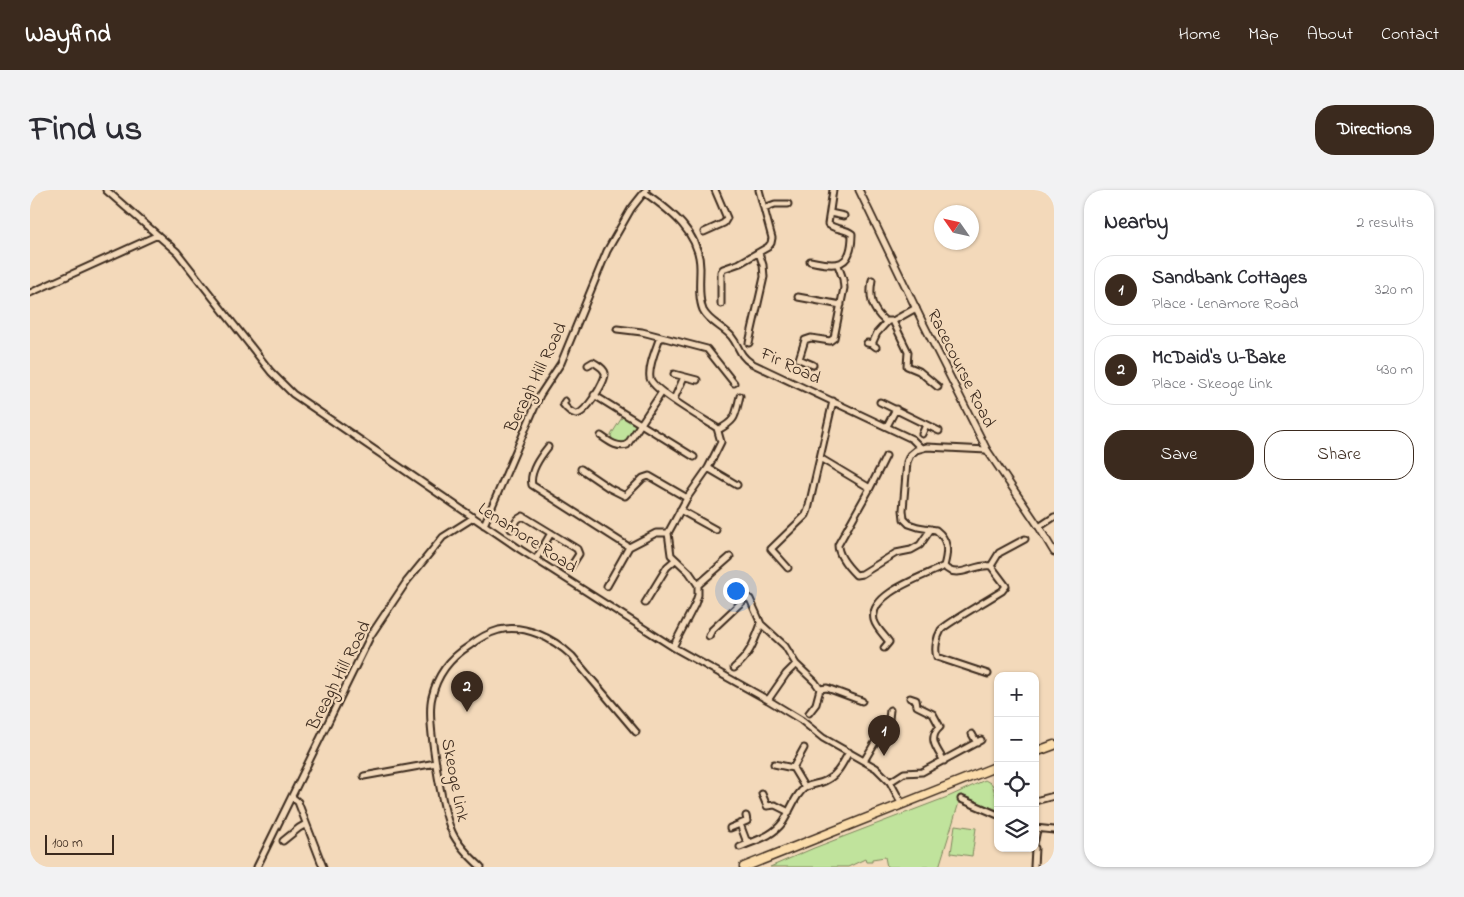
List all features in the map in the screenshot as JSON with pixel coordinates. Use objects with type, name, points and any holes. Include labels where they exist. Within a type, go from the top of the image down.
[{"type":"highway","points":[[1039,751],[1054,745]]},
{"type":"highway","points":[[744,867],[994,768]]},
{"type":"street","name":"Lenamore Road","points":[[106,190],[170,245],[271,372],[293,394],[484,526],[673,647],[768,700],[801,720],[823,738],[876,768],[890,782],[902,804]]},
{"type":"street","points":[[704,232],[724,223],[727,218],[716,190]]},
{"type":"street","points":[[721,304],[723,269],[740,263],[768,247],[771,243],[772,238],[759,190]]},
{"type":"street","points":[[810,261],[838,265],[846,259],[850,250],[852,234],[848,230],[828,224],[833,190]]},
{"type":"street","name":"Racecourse Road","points":[[859,190],[987,450],[1039,526],[1054,552]]},
{"type":"street","name":"Fir Road","points":[[645,191],[679,220],[697,245],[700,261],[700,299],[704,311],[728,332],[742,357],[751,363],[887,426],[912,439],[921,448]]},
{"type":"street","name":"Beragh Hill Road","points":[[484,526],[506,470],[540,395],[561,363],[593,281],[607,251],[631,209],[645,191]]},
{"type":"street","points":[[764,208],[775,204],[788,204]]},
{"type":"street","points":[[830,212],[844,216]]},
{"type":"street","points":[[30,293],[158,235]]},
{"type":"street","points":[[749,343],[764,277],[763,265],[758,253]]},
{"type":"street","points":[[813,365],[799,360],[803,343],[811,338],[832,341],[844,284],[838,265]]},
{"type":"street","points":[[873,279],[870,299],[872,306],[876,312],[890,322],[908,352],[907,366],[919,371],[938,387]]},
{"type":"street","points":[[798,297],[840,304]]},
{"type":"street","points":[[872,345],[877,333],[890,322],[916,308]]},
{"type":"street","points":[[616,329],[642,332],[707,349],[734,382]]},
{"type":"street","points":[[660,337],[652,360],[650,376],[654,386],[718,430],[722,442],[708,468],[687,498],[668,533],[671,554],[689,572],[698,585],[698,595],[695,604],[673,647]]},
{"type":"street","points":[[565,401],[563,404],[566,408],[578,414],[583,412],[594,396],[605,374],[604,370],[593,362],[588,365]]},
{"type":"street","points":[[674,374],[697,380]]},
{"type":"street","points":[[674,399],[684,377]]},
{"type":"street","points":[[601,436],[621,447],[628,445],[662,392]]},
{"type":"street","points":[[594,396],[694,457]]},
{"type":"street","points":[[718,430],[734,419],[740,396]]},
{"type":"street","points":[[788,568],[771,549],[808,510],[833,401]]},
{"type":"street","points":[[880,402],[938,431]]},
{"type":"street","points":[[887,426],[896,409]]},
{"type":"street","points":[[922,434],[926,425]]},
{"type":"street","points":[[548,447],[541,455],[534,469],[531,478],[532,485],[628,547]]},
{"type":"street","points":[[944,566],[948,548],[944,538],[936,530],[909,524],[904,518],[907,462],[910,455],[921,448],[987,450]]},
{"type":"street","points":[[886,456],[838,545],[838,550],[856,575],[862,574],[896,553],[911,550],[920,545],[931,529]]},
{"type":"street","points":[[820,458],[870,488]]},
{"type":"street","points":[[708,468],[737,485]]},
{"type":"street","points":[[581,469],[609,488],[625,496],[643,478],[649,476],[687,498]]},
{"type":"street","points":[[680,510],[716,530]]},
{"type":"street","points":[[511,529],[518,519],[523,516],[577,549],[579,554],[570,568]]},
{"type":"street","points":[[1039,526],[1054,517]]},
{"type":"street","name":"Breagh Hill Road","points":[[257,867],[371,635],[407,581],[443,537],[473,518]]},
{"type":"street","points":[[536,559],[551,533]]},
{"type":"street","points":[[607,586],[628,547],[656,533],[668,533]]},
{"type":"street","points":[[991,566],[999,553],[1025,540]]},
{"type":"street","points":[[698,585],[730,558]]},
{"type":"street","points":[[645,603],[667,567],[675,560]]},
{"type":"street","points":[[944,566],[951,572],[980,565],[991,566],[1006,586],[1002,591],[942,628],[935,652],[937,657],[988,674]]},
{"type":"street","points":[[884,648],[889,642],[874,618],[877,606],[890,593],[944,566]]},
{"type":"street","points":[[709,636],[712,630],[747,598],[750,599],[761,624],[785,646],[796,664],[816,682],[820,689],[816,704],[809,713]]},
{"type":"street","points":[[734,668],[744,659],[754,644],[761,624]]},
{"type":"street","name":"Skeoge Link","points":[[481,867],[463,849],[452,833],[444,811],[429,708],[436,682],[446,666],[461,651],[482,636],[500,630],[519,629],[551,639],[572,656],[636,732]]},
{"type":"street","points":[[768,700],[786,674],[796,664]]},
{"type":"street","points":[[820,689],[827,688],[862,701]]},
{"type":"street","points":[[910,698],[916,700],[917,706],[933,714],[940,727],[934,734],[933,742],[944,761]]},
{"type":"street","points":[[864,761],[889,719],[890,710]]},
{"type":"street","points":[[890,782],[904,773],[922,772],[979,742],[972,734]]},
{"type":"street","points":[[793,768],[804,748]]},
{"type":"street","points":[[740,847],[750,842],[759,841],[775,830],[805,788],[826,781],[841,768],[849,752]]},
{"type":"street","points":[[364,776],[436,763]]},
{"type":"street","points":[[774,764],[793,768],[805,788]]},
{"type":"street","points":[[762,794],[767,806],[776,805],[789,812]]},
{"type":"street","points":[[1039,799],[1054,795]]},
{"type":"street","points":[[292,797],[298,802],[324,867]]},
{"type":"street","points":[[961,799],[994,813]]},
{"type":"street","points":[[730,828],[748,821],[746,816]]},
{"type":"street","points":[[283,841],[306,824]]},
{"type":"street","points":[[740,824],[746,840],[750,842]]},
{"type":"street","points":[[1039,828],[1054,830]]},
{"type":"street","points":[[1034,867],[1035,852]]},
{"type":"green space","points":[[623,416],[636,425],[628,440],[621,443],[612,439],[611,435]]},
{"type":"green space","points":[[985,780],[992,784],[994,790],[994,808],[961,796],[939,867],[887,867],[885,857],[872,859],[872,862],[866,862],[865,859],[848,867],[770,867],[814,848],[950,796]]},
{"type":"green space","points":[[955,825],[976,828],[972,856],[951,853]]},
{"type":"place","name":"McDaid's U-Bake","points":[[467,712]]},
{"type":"place","name":"Sandbank Cottages","points":[[884,756]]}]
